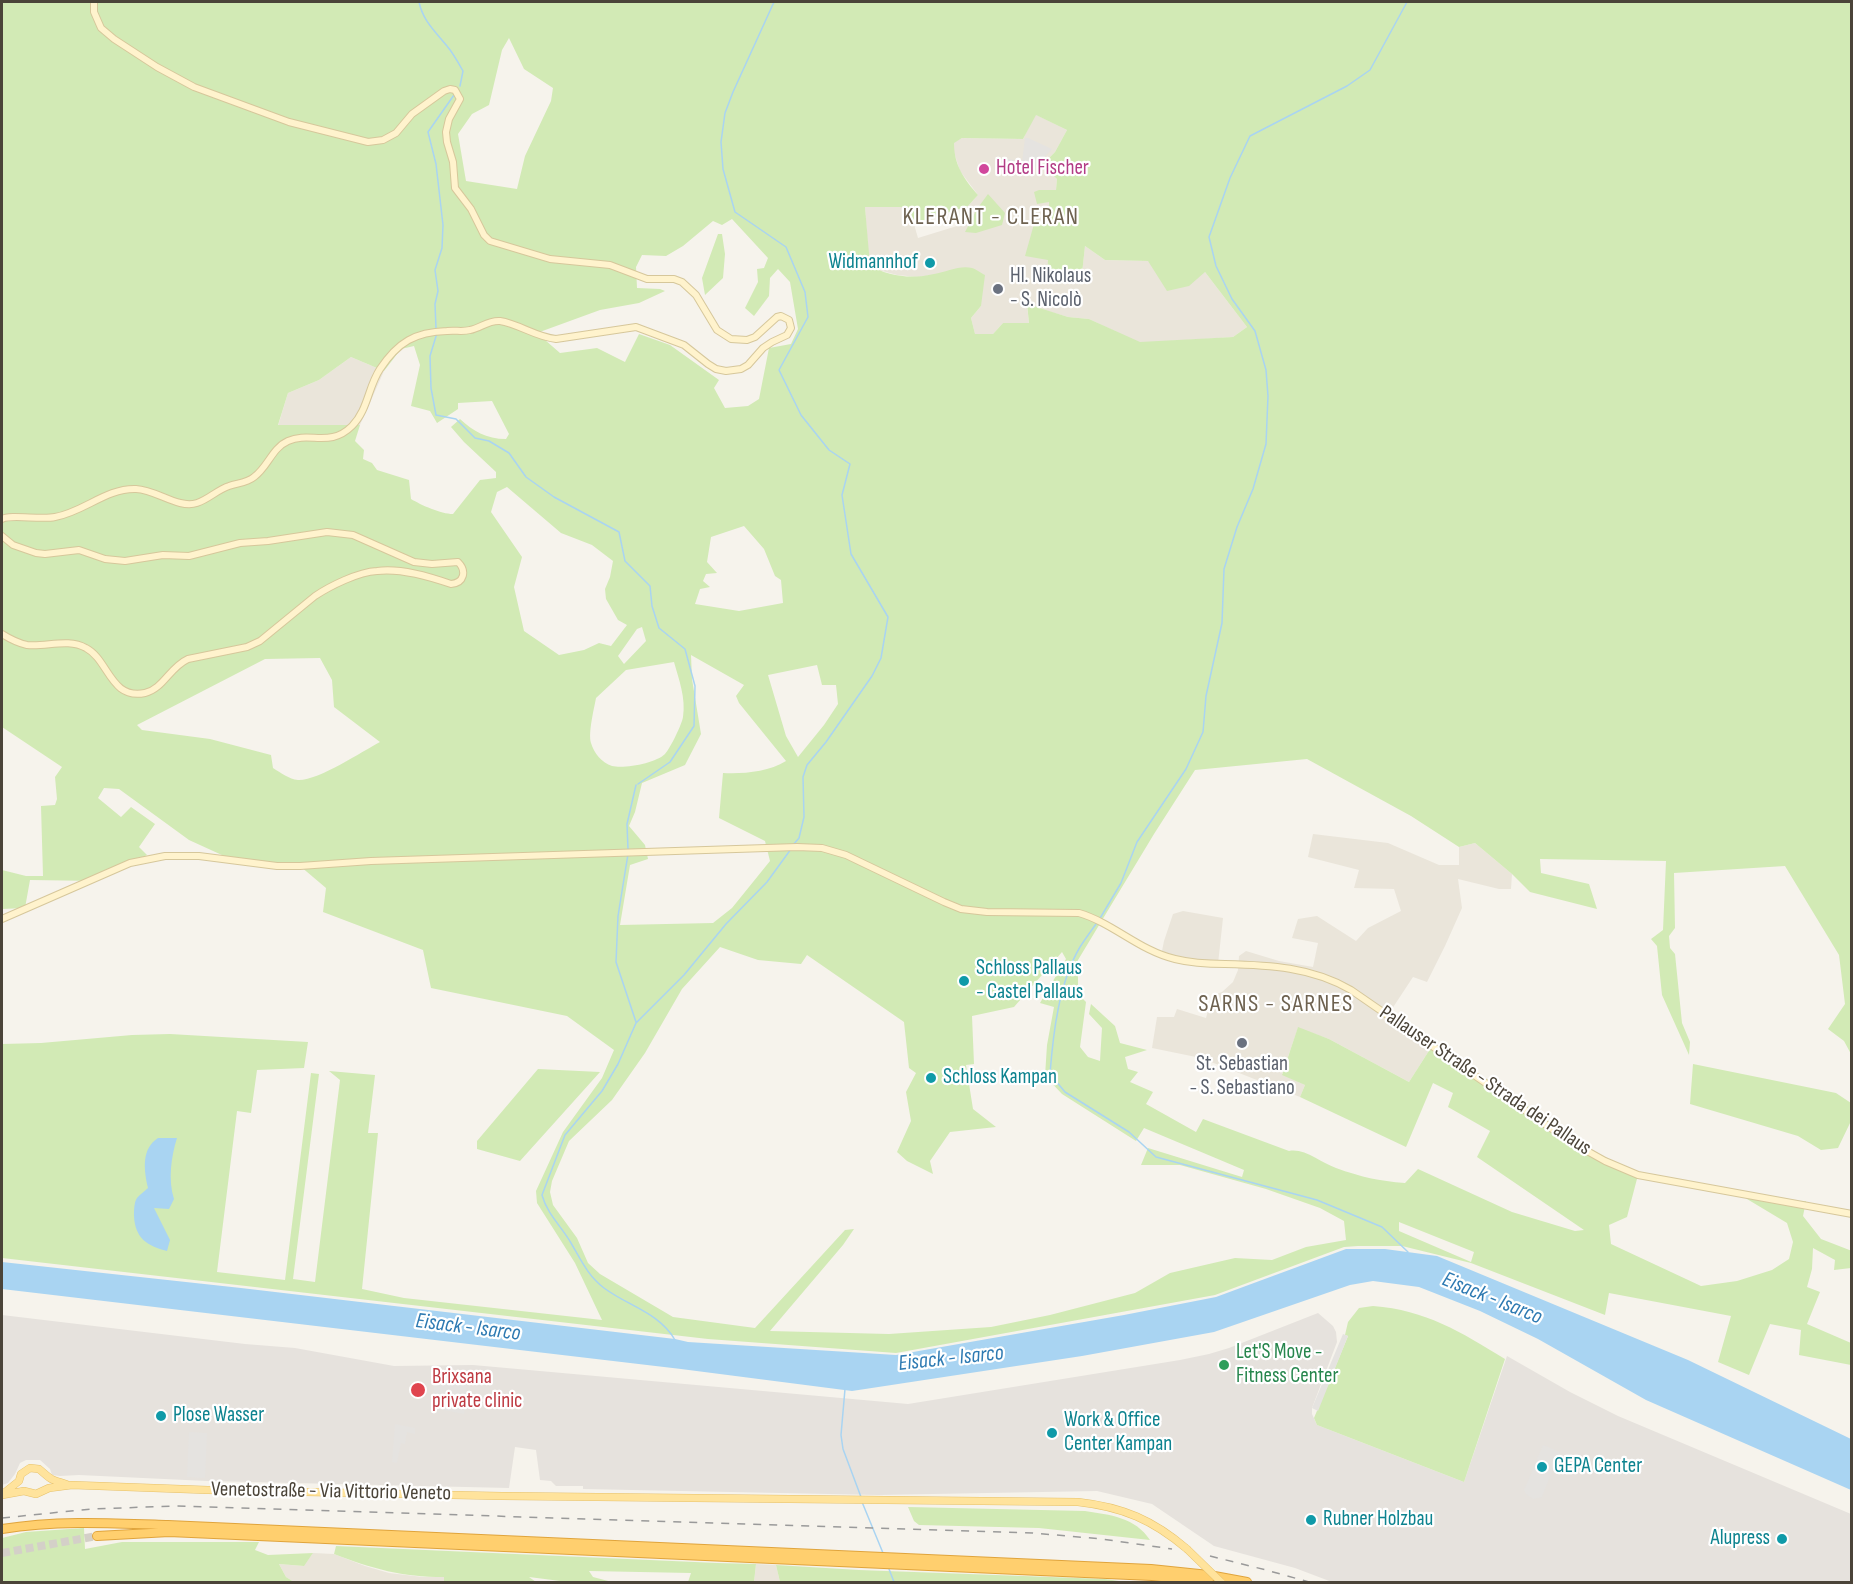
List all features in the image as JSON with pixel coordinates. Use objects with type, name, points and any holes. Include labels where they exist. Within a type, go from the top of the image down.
[{"type":"highway","points":[[2,1529],[30,1524],[77,1522],[168,1525],[1151,1569],[1209,1575],[1246,1582]]},
{"type":"highway","points":[[97,1536],[169,1532],[1152,1576],[1209,1582]]},
{"type":"main road","name":"Venetostraße - Via Vittorio Veneto","points":[[2,1495],[19,1481],[21,1474],[30,1468],[39,1469],[45,1477],[72,1485]]},
{"type":"main road","points":[[43,1490],[45,1477]]},
{"type":"main road","points":[[19,1481],[24,1491]]},
{"type":"main road","name":"Venetostraße - Via Vittorio Veneto","points":[[2,1495],[24,1491],[31,1495],[43,1490],[72,1485],[208,1490],[591,1497],[1078,1502],[1117,1509],[1140,1517],[1169,1534],[1221,1582]]},
{"type":"street","points":[[2,519],[8,516],[40,519],[65,515],[104,496],[127,489],[154,492],[185,505],[204,501],[221,489],[255,477],[285,442],[297,438],[328,438],[345,432],[360,417],[379,370],[396,349],[407,340],[425,333],[468,331],[495,321],[504,322],[545,338],[556,339],[636,327],[684,345],[708,364],[726,371],[741,369],[748,365],[763,348],[790,332],[789,320],[781,316],[773,320],[762,333],[755,337],[747,340],[731,339],[717,330],[696,295],[682,282],[674,279],[647,279],[610,265],[550,259],[494,243],[486,238],[454,183],[453,162],[446,132],[449,119],[459,102],[459,96],[455,90],[444,91],[412,114],[391,137],[375,142],[360,140],[278,119],[181,81],[107,34],[96,19],[94,2]]},
{"type":"street","points":[[2,536],[13,545],[36,553],[79,550],[105,559],[125,561],[163,555],[189,556],[240,543],[327,532],[353,535],[414,562],[432,564],[458,562],[463,567],[464,573],[456,584],[424,575],[399,572],[376,570],[362,574],[324,590],[260,641],[247,648],[182,662],[175,666],[155,689],[146,693],[121,689],[95,654],[84,647],[69,643],[29,645],[16,642],[2,634]]},
{"type":"street","name":"Pallauser Straße - Strada dei Pallaus","points":[[2,919],[130,863],[165,856],[199,856],[277,866],[300,866],[371,861],[786,847],[822,848],[846,855],[961,909],[987,912],[1079,913],[1116,929],[1161,956],[1176,960],[1277,966],[1337,981],[1571,1142],[1605,1161],[1638,1175],[1851,1214]]},
{"type":"shaded area","points":[[1035,114],[1067,130],[1055,152],[1042,165],[1057,179],[1056,190],[1039,190],[1049,202],[1048,260],[1081,282],[1085,246],[1105,260],[1148,261],[1205,272],[1247,327],[1233,337],[1140,343],[1089,319],[1068,317],[1027,305],[1029,323],[1003,323],[993,334],[975,334],[971,318],[981,306],[933,275],[918,277],[897,275],[869,265],[865,207],[909,207],[918,238],[957,226],[968,206],[978,195],[960,171],[954,152],[954,142],[962,138],[1023,139]]},
{"type":"shaded area","points":[[1025,138],[1052,149],[1033,169],[1016,174],[1001,174],[1005,169],[1004,158],[1022,162]]},
{"type":"shaded area","points":[[351,357],[384,371],[360,425],[278,426],[288,393],[319,380]]},
{"type":"shaded area","points":[[1313,834],[1388,843],[1439,865],[1459,865],[1459,847],[1475,843],[1512,874],[1511,889],[1499,889],[1458,879],[1462,908],[1427,982],[1413,977],[1388,1015],[1432,1046],[1409,1082],[1329,1039],[1298,1028],[1282,1074],[1305,1085],[1300,1097],[1201,1058],[1152,1048],[1157,1017],[1174,1017],[1177,1009],[1206,1018],[1212,996],[1222,992],[1233,982],[1238,970],[1239,956],[1246,951],[1279,961],[1313,967],[1318,943],[1292,938],[1298,919],[1317,916],[1356,941],[1368,928],[1401,911],[1394,889],[1354,888],[1359,870],[1308,857]]},
{"type":"shaded area","points":[[1183,911],[1223,918],[1218,964],[1161,956],[1173,914]]},
{"type":"shaded area","points":[[1318,1313],[1333,1326],[1337,1342],[1312,1408],[1317,1425],[1464,1482],[1507,1356],[1618,1416],[1851,1514],[1851,1582],[1332,1582],[1295,1568],[1214,1546],[1152,1504],[1097,1491],[878,1495],[583,1489],[583,1486],[556,1486],[551,1481],[540,1480],[536,1450],[515,1447],[509,1488],[60,1476],[52,1475],[50,1469],[40,1460],[26,1460],[20,1463],[8,1483],[2,1485],[2,1315],[295,1348],[394,1366],[473,1365],[908,1404],[1209,1354]]},
{"type":"shaded area","points":[[1343,1334],[1348,1336],[1318,1411],[1312,1408]]},
{"type":"shaded area","points":[[436,1370],[468,1373],[464,1414],[432,1408]]},
{"type":"shaded area","points":[[395,1424],[415,1428],[415,1434],[407,1432],[405,1444],[401,1443],[397,1463],[392,1462]]},
{"type":"shaded area","points":[[189,1432],[207,1433],[205,1478],[187,1477]]},
{"type":"shaded area","points":[[1543,1445],[1560,1452],[1542,1497],[1533,1499],[1524,1490]]},
{"type":"shaded area","points":[[313,1553],[334,1554],[389,1573],[445,1577],[444,1582],[294,1582],[286,1577],[279,1564],[303,1566]]},
{"type":"shaded area","points":[[756,1564],[776,1565],[780,1582],[754,1582]]},
{"type":"green space","points":[[2,2],[1851,2],[1851,1054],[1844,1041],[1828,1029],[1845,1004],[1839,955],[1785,866],[1674,873],[1675,928],[1669,936],[1670,948],[1675,954],[1682,1023],[1690,1042],[1689,1055],[1662,995],[1657,946],[1651,939],[1663,930],[1666,861],[1540,859],[1541,873],[1589,884],[1597,909],[1530,892],[1475,843],[1459,847],[1411,816],[1307,759],[1195,770],[1078,960],[1078,994],[1086,1002],[1080,1047],[1088,1057],[1100,1061],[1102,1028],[1089,1014],[1091,1004],[1115,1026],[1120,1043],[1147,1050],[1125,1057],[1128,1069],[1138,1072],[1130,1082],[1153,1092],[1146,1104],[1196,1132],[1203,1119],[1289,1151],[1307,1154],[1330,1166],[1378,1180],[1405,1183],[1418,1169],[1512,1212],[1575,1231],[1584,1230],[1477,1157],[1490,1131],[1448,1107],[1453,1093],[1433,1083],[1406,1147],[1300,1097],[1305,1085],[1282,1075],[1298,1027],[1329,1039],[1409,1082],[1432,1046],[1450,1059],[1503,1088],[1580,1144],[1638,1175],[1627,1217],[1609,1225],[1611,1244],[1701,1286],[1737,1281],[1772,1270],[1789,1259],[1793,1242],[1787,1223],[1737,1193],[1790,1203],[1806,1201],[1803,1216],[1821,1239],[1852,1251],[1851,1268],[1834,1270],[1835,1260],[1813,1248],[1812,1269],[1807,1287],[1820,1292],[1807,1324],[1851,1343],[1851,1365],[1799,1355],[1801,1330],[1770,1324],[1749,1375],[1718,1362],[1731,1316],[1609,1293],[1605,1315],[1471,1263],[1402,1246],[1344,1247],[1215,1295],[896,1353],[708,1339],[2,1258],[2,1044],[170,1034],[308,1042],[304,1068],[257,1070],[251,1113],[237,1111],[217,1272],[285,1280],[311,1073],[319,1074],[293,1279],[315,1282],[340,1080],[329,1071],[375,1075],[368,1133],[378,1133],[362,1289],[404,1298],[602,1320],[575,1263],[537,1203],[536,1191],[563,1132],[602,1078],[614,1050],[567,1016],[431,988],[423,950],[323,912],[326,888],[300,866],[235,861],[189,840],[119,789],[104,788],[98,798],[121,817],[131,807],[155,824],[139,847],[147,855],[98,881],[30,880],[25,908],[2,909],[2,870],[26,876],[43,876],[41,806],[55,805],[57,799],[55,777],[62,767],[2,727]],"holes":[[[509,38],[524,69],[553,88],[551,101],[525,156],[517,189],[466,181],[458,134],[472,114],[489,105],[502,50]],[[1036,115],[1067,130],[1055,152],[1042,165],[1057,179],[1056,190],[1034,192],[1037,204],[1049,202],[1049,224],[1034,224],[1025,256],[1048,260],[1047,277],[1081,283],[1085,246],[1105,260],[1148,261],[1167,291],[1189,286],[1205,272],[1247,327],[1233,337],[1140,342],[1089,319],[1068,317],[1027,304],[1029,323],[1003,323],[993,334],[975,334],[971,318],[981,306],[985,275],[967,267],[926,276],[909,277],[885,272],[870,265],[865,207],[908,207],[913,224],[968,206],[978,195],[961,171],[954,151],[954,143],[962,138],[1023,139]],[[732,219],[768,258],[764,268],[757,269],[758,282],[745,308],[754,316],[769,296],[770,278],[778,269],[790,282],[798,329],[791,344],[769,348],[759,399],[748,406],[725,408],[714,388],[719,380],[670,345],[639,334],[625,362],[597,348],[560,353],[537,333],[600,310],[639,303],[665,291],[637,288],[636,267],[642,255],[666,256],[683,246],[713,221],[722,225]],[[414,346],[420,365],[411,406],[430,411],[437,423],[458,409],[458,403],[492,401],[509,434],[506,439],[480,434],[460,419],[451,427],[496,472],[496,478],[480,480],[453,514],[443,512],[411,499],[409,480],[377,470],[372,463],[363,459],[364,450],[355,441],[360,425],[278,425],[288,393],[319,380],[351,357],[384,371],[401,349]],[[507,487],[561,533],[592,545],[613,561],[605,589],[606,599],[618,620],[627,625],[611,646],[599,643],[584,650],[559,655],[524,631],[514,587],[522,557],[491,512],[497,492]],[[744,526],[764,549],[775,576],[781,580],[783,603],[739,611],[695,604],[700,589],[710,587],[703,581],[706,574],[717,573],[707,562],[711,537]],[[642,627],[646,641],[624,664],[618,656],[637,629]],[[691,655],[744,685],[736,696],[739,703],[786,761],[755,772],[723,773],[719,818],[765,841],[770,861],[732,908],[713,923],[620,925],[630,865],[648,859],[645,845],[629,826],[642,783],[685,765],[701,734],[692,679]],[[320,658],[332,680],[334,707],[380,742],[328,771],[298,780],[273,768],[271,755],[210,739],[142,730],[137,725],[265,659]],[[674,662],[683,696],[684,710],[678,730],[665,754],[655,760],[640,764],[624,767],[612,766],[605,763],[594,750],[590,739],[596,698],[626,670]],[[817,665],[822,685],[836,685],[838,704],[798,757],[786,736],[768,675]],[[720,947],[758,960],[801,964],[807,955],[904,1022],[909,1068],[916,1073],[906,1092],[911,1121],[897,1152],[907,1161],[933,1174],[930,1161],[950,1132],[996,1127],[973,1109],[966,1065],[974,1064],[972,1016],[1014,1007],[1062,952],[1066,959],[1040,1003],[1054,1007],[1047,1045],[1045,1076],[1062,1094],[1136,1141],[1144,1128],[1244,1170],[1242,1177],[1148,1148],[1141,1165],[1180,1165],[1266,1189],[1320,1208],[1344,1221],[1346,1240],[1306,1247],[1272,1260],[1235,1258],[1170,1273],[1135,1293],[1050,1315],[991,1327],[889,1334],[770,1331],[854,1229],[845,1230],[755,1328],[673,1317],[600,1274],[588,1263],[577,1238],[553,1205],[550,1192],[552,1181],[569,1141],[612,1100],[645,1053],[682,989]],[[1399,1222],[1474,1252],[1471,1262],[1399,1231]]]},
{"type":"green space","points":[[988,194],[1005,213],[1002,225],[976,233],[965,232],[977,209]]},
{"type":"green space","points":[[718,234],[722,234],[725,254],[723,278],[705,295],[702,278]]},
{"type":"green space","points":[[1693,1064],[1836,1093],[1851,1103],[1851,1121],[1838,1148],[1821,1150],[1798,1136],[1690,1104]]},
{"type":"green space","points":[[538,1069],[600,1072],[520,1161],[477,1149],[477,1141]]},
{"type":"green space","points":[[1373,1306],[1392,1308],[1426,1317],[1458,1331],[1505,1359],[1464,1482],[1317,1425],[1314,1418],[1348,1336],[1345,1335],[1348,1322],[1359,1308]]},
{"type":"green space","points":[[908,1507],[1085,1511],[1121,1518],[1137,1526],[1150,1540],[1039,1528],[919,1525],[914,1521]]},
{"type":"green space","points":[[84,1528],[85,1549],[122,1542],[259,1542],[255,1550],[268,1555],[313,1553],[304,1566],[279,1564],[286,1577],[294,1582],[2,1582],[2,1538],[26,1532]]},
{"type":"green space","points":[[336,1546],[756,1564],[754,1582],[688,1582],[691,1573],[589,1571],[593,1577],[612,1582],[568,1582],[529,1577],[536,1582],[444,1582],[444,1577],[401,1574],[362,1564],[334,1554]]},
{"type":"green space","points":[[776,1565],[1105,1579],[1126,1582],[780,1582]]},
{"type":"water","points":[[158,1138],[177,1138],[171,1168],[174,1199],[169,1209],[154,1208],[170,1240],[167,1251],[143,1240],[137,1230],[134,1216],[136,1200],[148,1188],[145,1174],[146,1154]]},
{"type":"water","name":"Eisack - Isarco","points":[[1346,1249],[1385,1249],[1437,1256],[1688,1360],[1851,1439],[1851,1490],[1646,1400],[1538,1339],[1480,1311],[1419,1287],[1373,1281],[1350,1285],[1214,1332],[1082,1356],[852,1391],[2,1289],[2,1262],[241,1288],[688,1342],[896,1355],[1216,1297]]},
{"type":"waterway","points":[[419,2],[426,20],[463,71],[460,86]]},
{"type":"waterway","points":[[774,2],[725,113],[721,142],[723,169],[735,212],[786,247],[805,292],[808,317],[779,370],[801,415],[829,450],[850,464],[842,495],[851,554],[888,617],[881,658],[872,676],[807,765],[803,777],[804,817],[799,838],[793,845]]},
{"type":"waterway","points":[[1099,920],[1121,883],[1137,842],[1186,769],[1203,732],[1206,696],[1222,623],[1224,569],[1237,527],[1253,489],[1266,444],[1268,396],[1266,370],[1255,331],[1232,299],[1216,266],[1209,237],[1230,178],[1250,136],[1347,86],[1370,70],[1407,2]]},
{"type":"waterway","points":[[436,328],[435,304],[438,291],[435,270],[442,248],[443,225],[436,164],[428,132],[454,95]]},
{"type":"waterway","points":[[437,333],[430,356],[431,388],[436,415],[456,419],[475,438],[489,441],[509,453],[526,477],[554,497],[619,532],[625,561],[650,586],[652,606],[659,628],[685,649],[695,686],[694,726],[670,762],[638,784]]},
{"type":"waterway","points":[[628,849],[627,824],[636,785]]},
{"type":"waterway","points":[[675,1340],[669,1331],[652,1316],[613,1294],[594,1278],[551,1214],[542,1195],[565,1135],[602,1091],[618,1064],[636,1023],[684,975],[726,924],[767,882],[791,849]]},
{"type":"waterway","points":[[628,854],[618,916],[616,962],[636,1022]]},
{"type":"waterway","points":[[1096,924],[1073,961],[1058,1009],[1050,1074],[1065,1092],[1129,1132],[1156,1157],[1317,1200],[1382,1227],[1408,1252]]},
{"type":"waterway","points":[[845,1389],[841,1435],[843,1449],[861,1497]]},
{"type":"waterway","points":[[862,1502],[883,1553]]},
{"type":"waterway","points":[[889,1569],[894,1582]]},
{"type":"tunnel","points":[[2,1553],[97,1536]]},
{"type":"railway","points":[[2,1518],[91,1509],[176,1506],[1033,1533],[1102,1539],[1172,1549]]},
{"type":"railway","points":[[1210,1556],[1309,1582]]},
{"type":"place","name":"Hotel Fischer","points":[[984,169]]},
{"type":"place","name":"Widmannhof","points":[[930,263]]},
{"type":"place","name":"Hl. Nikolaus - S. Nicolò","points":[[998,289]]},
{"type":"place","name":"Schloss Pallaus - Castel Pallaus","points":[[964,981]]},
{"type":"place","name":"St. Sebastian - S. Sebastiano","points":[[1242,1043]]},
{"type":"place","name":"Schloss Kampan","points":[[931,1078]]},
{"type":"place","name":"Let'S Move - Fitness Center","points":[[1224,1365]]},
{"type":"place","name":"Brixsana private clinic","points":[[418,1390]]},
{"type":"place","name":"Plose Wasser","points":[[161,1416]]},
{"type":"place","name":"Work & Office Center Kampan","points":[[1052,1433]]},
{"type":"place","name":"GEPA Center","points":[[1542,1467]]},
{"type":"place","name":"Rubner Holzbau","points":[[1311,1520]]},
{"type":"place","name":"Alupress","points":[[1782,1539]]},
{"type":"district","name":"KLERANT - CLERAN","points":[[991,218]]},
{"type":"district","name":"SARNS - SARNES","points":[[1276,1005]]}]
